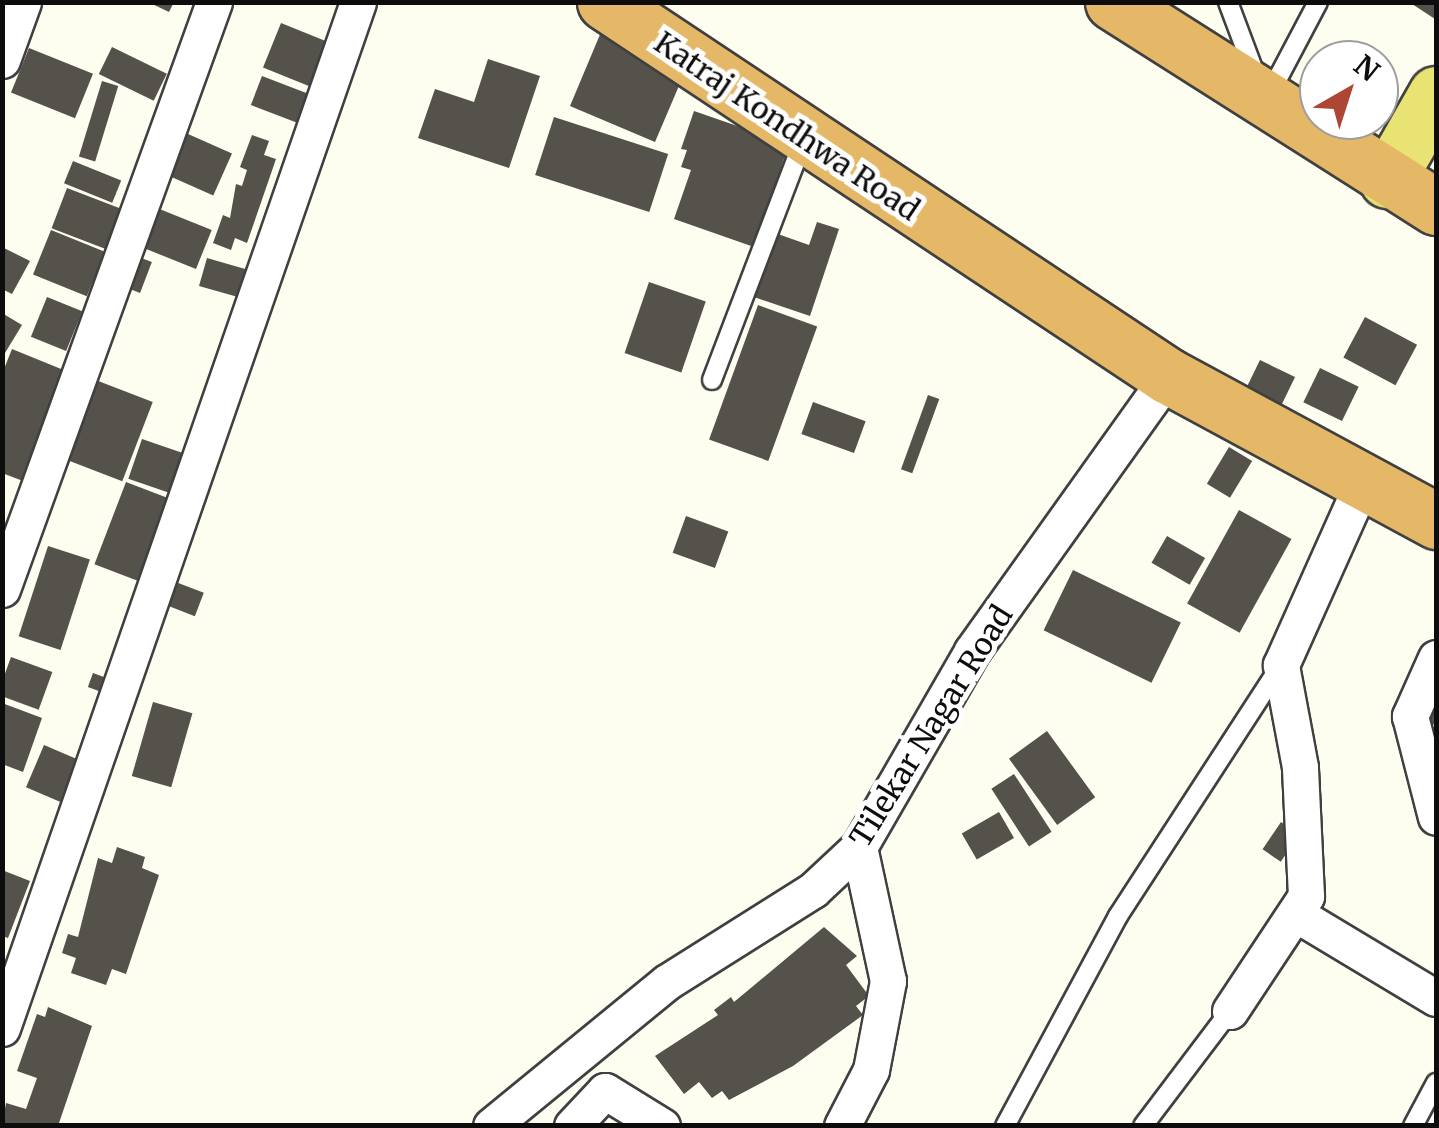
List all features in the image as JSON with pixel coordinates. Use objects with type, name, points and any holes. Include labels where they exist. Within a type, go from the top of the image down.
[{"type":"highway","name":"Katraj Kondhwa Road","points":[[605,2],[969,249],[1168,376],[1365,477],[1436,521]]},
{"type":"highway","points":[[1113,2],[1386,180],[1436,207]]},
{"type":"main road","points":[[1386,180],[1436,94]]},
{"type":"street","points":[[2,60],[23,2]]},
{"type":"street","points":[[2,589],[214,2]]},
{"type":"street","points":[[2,1028],[358,2]]},
{"type":"street","name":"Tilekar Nagar Road","points":[[491,1126],[667,982],[813,890],[859,847],[972,651],[1168,376]]},
{"type":"street","points":[[1230,1011],[1296,914],[1308,868],[1300,767],[1281,665],[1365,477]]},
{"type":"street","points":[[1436,658],[1410,716],[1436,818]]},
{"type":"street","points":[[842,1126],[871,1070],[888,981],[859,847]]},
{"type":"street","points":[[1296,914],[1436,998]]},
{"type":"street","points":[[572,1126],[605,1091],[662,1126]]},
{"type":"lane","points":[[1228,2],[1266,102]]},
{"type":"lane","points":[[1266,102],[1318,2]]},
{"type":"lane","points":[[712,380],[804,138]]},
{"type":"lane","points":[[1005,1126],[1118,916],[1281,665]]},
{"type":"lane","points":[[1142,1126],[1230,1011]]},
{"type":"lane","points":[[1413,1126],[1436,1083]]},
{"type":"building","points":[[148,2],[174,2],[169,12]]},
{"type":"building","points":[[1409,2],[1436,2],[1435,19]]},
{"type":"building","points":[[281,23],[331,43],[313,88],[263,68]]},
{"type":"building","points":[[604,25],[684,74],[655,142],[570,106]]},
{"type":"building","points":[[112,47],[167,74],[154,101],[99,74]]},
{"type":"building","points":[[29,48],[93,74],[75,118],[11,93]]},
{"type":"building","points":[[488,59],[540,76],[509,168],[418,138],[435,89],[474,102]]},
{"type":"building","points":[[262,76],[311,95],[300,124],[251,105]]},
{"type":"building","points":[[102,81],[118,86],[95,162],[79,157]]},
{"type":"building","points":[[694,111],[789,144],[754,247],[674,219],[691,170],[681,167],[687,150],[681,149]]},
{"type":"building","points":[[554,117],[668,154],[649,212],[535,175]]},
{"type":"building","points":[[179,130],[232,154],[213,196],[160,172]]},
{"type":"building","points":[[252,135],[269,141],[264,155],[276,159],[247,243],[235,238],[231,250],[213,243],[223,215],[230,218],[236,184],[242,186],[247,170],[240,167]]},
{"type":"building","points":[[73,161],[121,180],[112,203],[64,183]]},
{"type":"building","points":[[67,188],[123,210],[108,250],[52,228]]},
{"type":"building","points":[[157,208],[212,230],[196,269],[141,247]]},
{"type":"building","points":[[817,222],[839,229],[810,316],[754,297],[775,233],[809,245]]},
{"type":"building","points":[[51,230],[105,252],[87,296],[33,275]]},
{"type":"building","points":[[2,247],[30,261],[12,294],[2,289]]},
{"type":"building","points":[[136,256],[152,262],[140,293],[124,287]]},
{"type":"building","points":[[207,258],[251,271],[243,299],[199,286]]},
{"type":"building","points":[[649,282],[706,302],[681,372],[625,353]]},
{"type":"building","points":[[47,297],[82,311],[66,351],[31,337]]},
{"type":"building","points":[[758,305],[817,327],[768,461],[709,439]]},
{"type":"building","points":[[2,313],[22,325],[5,353],[2,351]]},
{"type":"building","points":[[1365,317],[1417,345],[1395,385],[1343,358]]},
{"type":"building","points":[[12,349],[66,371],[23,481],[2,473],[2,374]]},
{"type":"building","points":[[1260,360],[1295,377],[1280,408],[1245,391]]},
{"type":"building","points":[[1320,368],[1359,387],[1342,421],[1303,402]]},
{"type":"building","points":[[93,379],[153,402],[122,481],[63,458]]},
{"type":"building","points":[[928,395],[939,399],[912,473],[901,469]]},
{"type":"building","points":[[813,402],[866,421],[854,453],[801,434]]},
{"type":"building","points":[[142,439],[189,455],[176,495],[128,479]]},
{"type":"building","points":[[1229,447],[1252,461],[1230,498],[1207,484]]},
{"type":"building","points":[[126,482],[178,502],[147,584],[94,564]]},
{"type":"building","points":[[1239,510],[1291,539],[1240,633],[1187,604]]},
{"type":"building","points":[[686,516],[728,531],[715,568],[673,553]]},
{"type":"building","points":[[1167,536],[1205,558],[1190,585],[1152,563]]},
{"type":"building","points":[[48,546],[90,560],[60,650],[19,636]]},
{"type":"building","points":[[1073,570],[1181,623],[1151,683],[1044,630]]},
{"type":"building","points":[[173,581],[204,593],[195,616],[164,604]]},
{"type":"building","points":[[11,657],[52,672],[39,710],[2,696],[2,682]]},
{"type":"building","points":[[93,673],[107,678],[102,692],[88,687]]},
{"type":"building","points":[[1436,697],[1436,726],[1423,718]]},
{"type":"building","points":[[153,702],[192,713],[171,787],[132,776]]},
{"type":"building","points":[[2,703],[42,718],[23,772],[2,764]]},
{"type":"building","points":[[1047,731],[1095,797],[1057,825],[1009,759]]},
{"type":"building","points":[[44,745],[81,761],[63,803],[26,787]]},
{"type":"building","points":[[1014,774],[1052,832],[1029,847],[991,789]]},
{"type":"building","points":[[999,812],[1014,838],[977,859],[962,834]]},
{"type":"building","points":[[1281,822],[1299,834],[1281,862],[1263,849]]},
{"type":"building","points":[[117,847],[145,857],[142,868],[159,875],[126,974],[112,969],[106,985],[71,973],[76,958],[62,953],[68,934],[78,937],[98,858],[112,863]]},
{"type":"building","points":[[2,870],[30,881],[8,938],[2,936]]},
{"type":"building","points":[[824,927],[857,956],[846,965],[869,996],[856,1006],[863,1015],[793,1066],[729,1100],[722,1091],[712,1098],[699,1082],[684,1094],[655,1056],[718,1015],[714,1010],[731,997],[734,1002]]},
{"type":"building","points":[[48,1007],[92,1026],[58,1126],[2,1126],[6,1103],[26,1109],[37,1078],[17,1071],[37,1014],[45,1017]]}]
